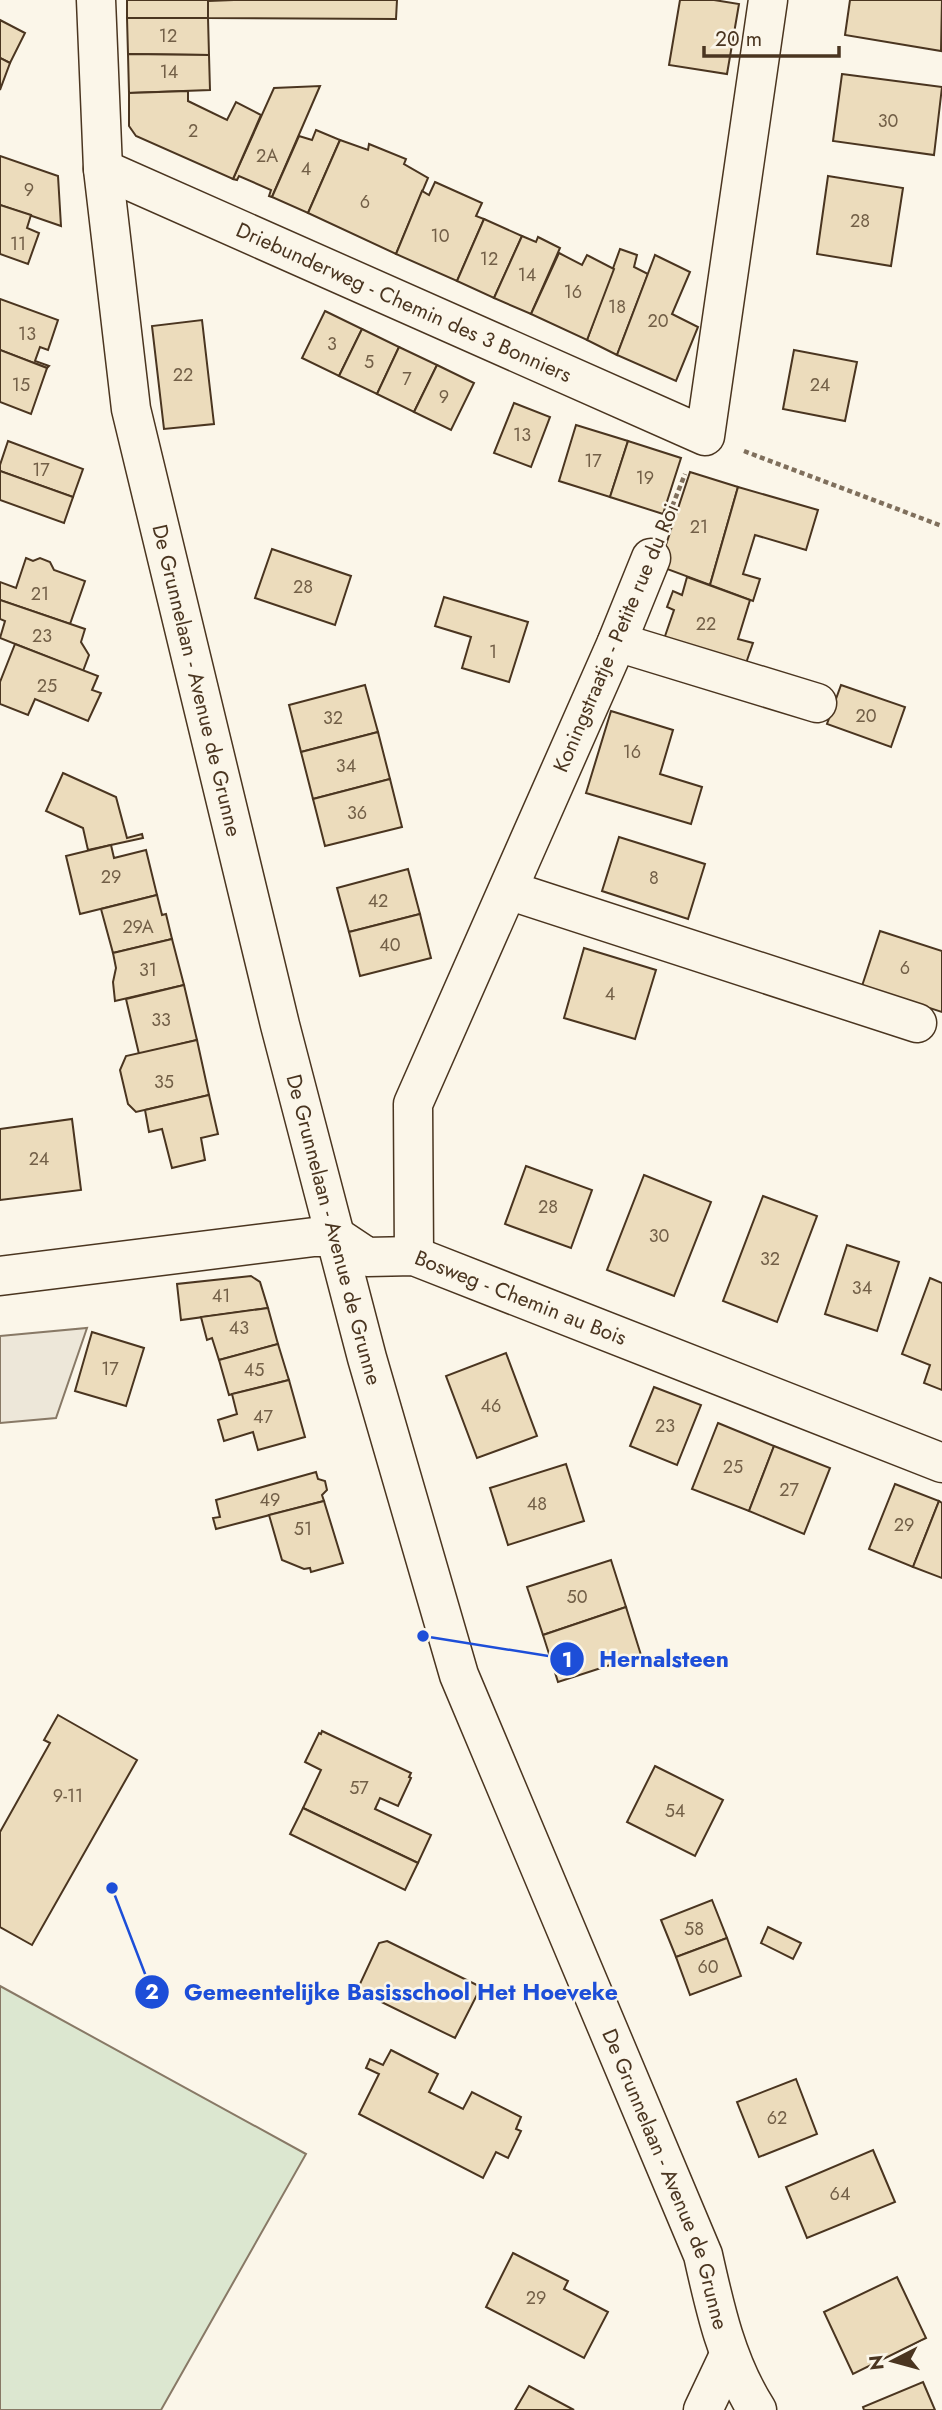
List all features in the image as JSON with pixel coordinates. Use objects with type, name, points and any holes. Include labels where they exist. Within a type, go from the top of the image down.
[{"type":"street","name":"De Grunnelaan - Avenue de Grunne","points":[[96,0],[103,169],[131,409],[281,1025],[367,1358],[459,1675],[703,2255],[713,2303],[729,2355],[756,2410]]},
{"type":"street","points":[[705,436],[768,0]]},
{"type":"street","name":"Driebunderweg - Chemin des 3 Bonniers","points":[[103,169],[705,436]]},
{"type":"street","name":"Koningstraatje - Petite rue du Roi","points":[[414,1256],[413,1104],[617,642],[651,558]]},
{"type":"street","points":[[617,642],[817,703]]},
{"type":"street","points":[[508,890],[917,1023]]},
{"type":"street","points":[[0,1276],[300,1239],[337,1237]]},
{"type":"street","name":"Bosweg - Chemin au Bois","points":[[337,1237],[367,1257],[414,1256],[942,1463]]},
{"type":"street","points":[[703,2410],[729,2355]]},
{"type":"path","points":[[705,436],[942,526]]},
{"type":"path","name":"Koningstraatje - Petite rue du Roi","points":[[651,558],[687,469],[705,436]]},
{"type":"green space","points":[[0,1986],[306,2154],[161,2410],[0,2410]]},
{"type":"shaded area","points":[[87,1328],[56,1418],[0,1423],[0,1336]]},
{"type":"building","points":[[127,0],[208,0],[208,18],[127,18]]},
{"type":"building","points":[[397,0],[396,19],[208,18],[208,1]]},
{"type":"building","points":[[680,0],[714,0],[739,4],[727,74],[669,65]]},
{"type":"building","points":[[850,0],[942,0],[941,51],[845,35]]},
{"type":"building","points":[[127,18],[208,18],[209,55],[128,54]]},
{"type":"building","points":[[0,20],[25,33],[10,63],[0,58]]},
{"type":"building","points":[[128,54],[209,55],[210,90],[129,93]]},
{"type":"building","points":[[0,58],[10,63],[0,90]]},
{"type":"building","points":[[842,74],[942,87],[934,155],[833,141]]},
{"type":"building","points":[[320,86],[272,197],[269,196],[271,190],[239,176],[237,180],[233,179],[274,88]]},
{"type":"building","points":[[188,91],[188,101],[227,120],[236,102],[261,115],[233,179],[136,136],[129,126],[129,93]]},
{"type":"building","points":[[316,130],[340,140],[308,213],[272,197],[299,136],[312,140]]},
{"type":"building","points":[[340,140],[368,150],[369,144],[406,159],[404,164],[428,178],[396,254],[308,213]]},
{"type":"building","points":[[0,156],[58,176],[61,226],[0,205]]},
{"type":"building","points":[[828,176],[903,188],[891,266],[817,254]]},
{"type":"building","points":[[435,182],[482,203],[476,216],[484,219],[457,281],[396,254],[422,191],[429,195]]},
{"type":"building","points":[[0,205],[31,215],[27,228],[39,233],[28,264],[0,254]]},
{"type":"building","points":[[484,219],[522,236],[494,298],[457,281]]},
{"type":"building","points":[[522,236],[536,242],[538,237],[560,248],[531,314],[494,298]]},
{"type":"building","points":[[620,249],[637,255],[634,267],[648,274],[617,355],[587,340]]},
{"type":"building","points":[[559,253],[582,265],[587,255],[614,269],[587,340],[531,314]]},
{"type":"building","points":[[655,255],[690,272],[672,314],[698,327],[676,381],[617,355]]},
{"type":"building","points":[[0,299],[58,320],[48,350],[40,347],[35,361],[49,366],[47,368],[0,350]]},
{"type":"building","points":[[325,311],[362,329],[339,376],[302,358]]},
{"type":"building","points":[[202,320],[214,424],[164,429],[152,326]]},
{"type":"building","points":[[362,329],[399,347],[377,394],[339,376]]},
{"type":"building","points":[[399,347],[437,365],[414,412],[377,394]]},
{"type":"building","points":[[0,350],[47,368],[31,414],[0,402]]},
{"type":"building","points":[[794,350],[857,362],[845,421],[783,409]]},
{"type":"building","points":[[437,365],[474,383],[451,430],[414,412]]},
{"type":"building","points":[[514,403],[550,417],[531,467],[494,453]]},
{"type":"building","points":[[576,425],[628,441],[610,497],[559,481]]},
{"type":"building","points":[[8,441],[83,469],[73,497],[0,471]]},
{"type":"building","points":[[628,441],[681,458],[663,514],[610,497]]},
{"type":"building","points":[[0,471],[73,497],[64,523],[0,500]]},
{"type":"building","points":[[690,472],[738,487],[710,585],[659,566]]},
{"type":"building","points":[[738,487],[818,510],[806,550],[755,535],[743,574],[760,579],[753,601],[710,585]]},
{"type":"building","points":[[272,549],[351,576],[335,625],[255,598]]},
{"type":"building","points":[[26,558],[33,561],[40,558],[50,562],[54,570],[85,581],[70,624],[0,600],[0,582],[16,588]]},
{"type":"building","points":[[687,577],[750,600],[738,639],[753,643],[745,666],[664,639],[674,610],[667,607],[673,591],[682,595]]},
{"type":"building","points":[[444,597],[528,622],[509,682],[462,668],[471,637],[435,626]]},
{"type":"building","points":[[0,600],[85,629],[81,642],[89,655],[83,671],[0,638],[5,621],[0,619]]},
{"type":"building","points":[[15,644],[98,676],[92,690],[101,693],[88,721],[35,699],[28,715],[0,704],[0,682]]},
{"type":"building","points":[[365,685],[378,732],[301,752],[289,705]]},
{"type":"building","points":[[841,685],[905,707],[891,747],[827,724]]},
{"type":"building","points":[[611,711],[673,730],[660,774],[702,787],[691,824],[586,793]]},
{"type":"building","points":[[378,732],[390,779],[313,799],[301,752]]},
{"type":"building","points":[[63,773],[116,797],[127,838],[142,834],[143,838],[88,850],[83,828],[46,811]]},
{"type":"building","points":[[390,779],[402,827],[325,846],[313,799]]},
{"type":"building","points":[[619,837],[705,864],[688,919],[602,891]]},
{"type":"building","points":[[111,845],[114,858],[146,850],[157,895],[80,914],[66,856]]},
{"type":"building","points":[[408,869],[420,914],[349,932],[337,888]]},
{"type":"building","points":[[157,895],[162,915],[166,914],[172,939],[113,953],[101,909]]},
{"type":"building","points":[[420,914],[431,958],[360,976],[349,932]]},
{"type":"building","points":[[880,931],[942,951],[942,1012],[862,986]]},
{"type":"building","points":[[172,939],[184,985],[115,1001],[113,982],[116,968],[113,953]]},
{"type":"building","points":[[584,948],[656,970],[635,1039],[564,1018]]},
{"type":"building","points":[[184,985],[197,1040],[139,1054],[126,999]]},
{"type":"building","points":[[197,1040],[209,1095],[136,1112],[128,1104],[120,1070],[126,1056]]},
{"type":"building","points":[[209,1095],[218,1134],[201,1138],[205,1160],[172,1168],[162,1129],[149,1132],[145,1110]]},
{"type":"building","points":[[72,1119],[81,1190],[0,1200],[0,1129]]},
{"type":"building","points":[[526,1166],[592,1190],[571,1248],[505,1224]]},
{"type":"building","points":[[644,1175],[711,1202],[674,1296],[607,1270]]},
{"type":"building","points":[[763,1196],[817,1216],[777,1322],[723,1301]]},
{"type":"building","points":[[847,1245],[899,1262],[877,1331],[825,1314]]},
{"type":"building","points":[[251,1276],[260,1282],[268,1308],[181,1320],[177,1284]]},
{"type":"building","points":[[930,1278],[942,1283],[942,1390],[924,1383],[930,1365],[902,1354]]},
{"type":"building","points":[[268,1308],[278,1344],[219,1360],[212,1338],[207,1340],[201,1317]]},
{"type":"building","points":[[92,1332],[144,1348],[126,1406],[75,1391]]},
{"type":"building","points":[[278,1344],[289,1380],[229,1395],[219,1360]]},
{"type":"building","points":[[506,1353],[537,1436],[477,1458],[446,1376]]},
{"type":"building","points":[[289,1380],[305,1437],[258,1450],[253,1432],[224,1441],[218,1420],[237,1414],[232,1394]]},
{"type":"building","points":[[654,1387],[701,1405],[677,1465],[630,1446]]},
{"type":"building","points":[[718,1423],[774,1446],[749,1511],[692,1489]]},
{"type":"building","points":[[774,1446],[830,1468],[804,1534],[749,1511]]},
{"type":"building","points":[[566,1464],[584,1521],[508,1545],[490,1488]]},
{"type":"building","points":[[316,1472],[318,1479],[325,1481],[327,1490],[322,1495],[324,1501],[216,1529],[213,1518],[220,1517],[216,1500]]},
{"type":"building","points":[[895,1484],[939,1501],[913,1567],[869,1549]]},
{"type":"building","points":[[324,1501],[343,1563],[311,1572],[310,1568],[304,1569],[282,1560],[269,1515]]},
{"type":"building","points":[[939,1501],[942,1503],[942,1578],[913,1567]]},
{"type":"building","points":[[611,1560],[626,1607],[543,1635],[527,1587]]},
{"type":"building","points":[[626,1607],[641,1655],[558,1682],[543,1635]]},
{"type":"building","points":[[58,1715],[137,1760],[32,1945],[0,1927],[0,1832],[50,1743],[44,1740]]},
{"type":"building","points":[[322,1731],[411,1773],[398,1806],[380,1798],[375,1809],[431,1835],[418,1863],[303,1808],[321,1770],[305,1762]]},
{"type":"building","points":[[655,1766],[723,1800],[695,1856],[627,1822]]},
{"type":"building","points":[[303,1808],[418,1863],[405,1890],[290,1834]]},
{"type":"building","points":[[712,1900],[727,1938],[676,1957],[661,1920]]},
{"type":"building","points":[[768,1927],[801,1943],[793,1959],[761,1943]]},
{"type":"building","points":[[727,1938],[741,1976],[690,1995],[676,1957]]},
{"type":"building","points":[[387,1941],[481,1987],[455,2038],[361,1992],[359,1986],[379,1943]]},
{"type":"building","points":[[391,2050],[438,2074],[429,2092],[463,2109],[472,2092],[521,2117],[516,2129],[521,2131],[508,2158],[496,2152],[483,2178],[359,2114],[379,2074],[366,2068],[370,2059],[383,2065]]},
{"type":"building","points":[[796,2079],[817,2134],[759,2157],[737,2102]]},
{"type":"building","points":[[873,2150],[895,2202],[807,2238],[786,2187]]},
{"type":"building","points":[[513,2253],[568,2281],[564,2289],[608,2312],[584,2358],[486,2307]]},
{"type":"building","points":[[897,2277],[926,2338],[853,2374],[824,2312]]},
{"type":"building","points":[[923,2382],[935,2410],[864,2410],[863,2407]]},
{"type":"building","points":[[529,2386],[574,2410],[515,2410]]},
{"type":"place","name":"Hernalsteen","points":[[423,1636]]},
{"type":"place","name":"Gemeentelijke Basisschool Het Hoeveke","points":[[112,1888]]}]
